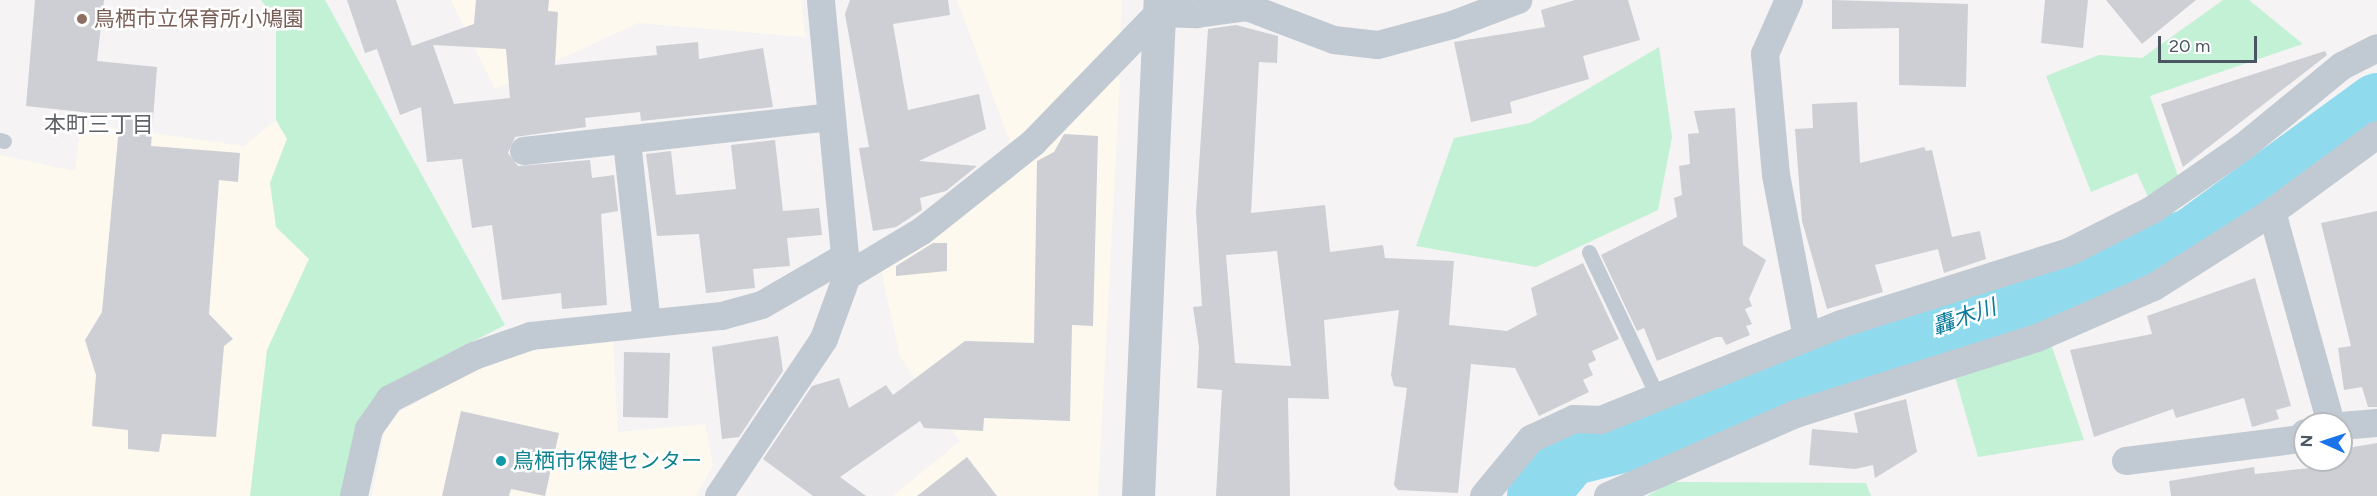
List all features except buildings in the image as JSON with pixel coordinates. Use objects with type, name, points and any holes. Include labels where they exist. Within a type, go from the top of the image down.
[{"type":"street","points":[[719,496],[824,339],[845,267],[820,0]]},
{"type":"street","points":[[1160,6],[1197,14],[1247,8],[1334,40],[1378,45],[1518,0]]},
{"type":"street","points":[[1789,0],[1765,54],[1776,175],[1808,337]]},
{"type":"street","points":[[354,496],[369,429],[390,399],[474,356],[531,336],[647,322],[722,316],[762,305],[922,231],[1033,143],[1160,6]]},
{"type":"street","points":[[1138,496],[1160,6]]},
{"type":"street","points":[[1484,496],[1531,439],[1574,419],[1601,420],[1808,337],[2069,252],[2142,216],[2243,147],[2342,66],[2377,48]]},
{"type":"street","points":[[524,151],[627,142],[830,117]]},
{"type":"street","points":[[1608,496],[1796,414],[2059,329],[2154,287],[2272,212],[2377,135]]},
{"type":"street","points":[[627,142],[647,322]]},
{"type":"street","points":[[2272,212],[2328,412]]},
{"type":"street","points":[[2353,425],[2377,423]]},
{"type":"street","points":[[2126,461],[2293,440]]},
{"type":"lane","points":[[1589,252],[1658,397]]},
{"type":"shaded area","points":[[451,0],[801,0],[805,37],[638,23],[495,89]]},
{"type":"shaded area","points":[[957,0],[1122,0],[1120,44],[1014,153]]},
{"type":"shaded area","points":[[1110,73],[1120,79],[1098,496],[893,496],[960,441],[900,357],[880,265]]},
{"type":"shaded area","points":[[276,120],[287,138],[270,182],[309,259],[267,350],[250,496],[0,496],[0,155],[75,171],[81,123],[244,146]]},
{"type":"shaded area","points":[[613,339],[618,432],[705,424],[713,465],[696,496],[372,496],[387,419],[480,366],[547,346]]},
{"type":"green space","points":[[261,0],[325,0],[505,325],[384,387],[344,496],[250,496],[267,350],[309,259],[276,227],[270,183],[287,139],[276,120],[276,20]]},
{"type":"green space","points":[[2223,0],[2249,0],[2303,44],[2150,96],[2179,179],[2149,199],[2137,173],[2091,192],[2046,76],[2099,55],[2142,58]]},
{"type":"green space","points":[[1659,47],[1672,137],[1658,210],[1536,267],[1416,246],[1454,138],[1530,123]]},
{"type":"green space","points":[[2051,344],[2084,440],[1978,457],[1954,373]]},
{"type":"green space","points":[[1671,482],[1866,483],[1871,496],[1647,496]]},
{"type":"waterway","name":"轟木川","points":[[1537,496],[1570,456],[1637,439],[1837,361],[2192,238],[2377,103]]},
{"type":"place","name":"鳥栖市立保育所小鳩園","points":[[82,19]]},
{"type":"place","name":"鳥栖市保健センター","points":[[501,461]]},
{"type":"district","name":"本町三丁目","points":[[99,125]]}]
